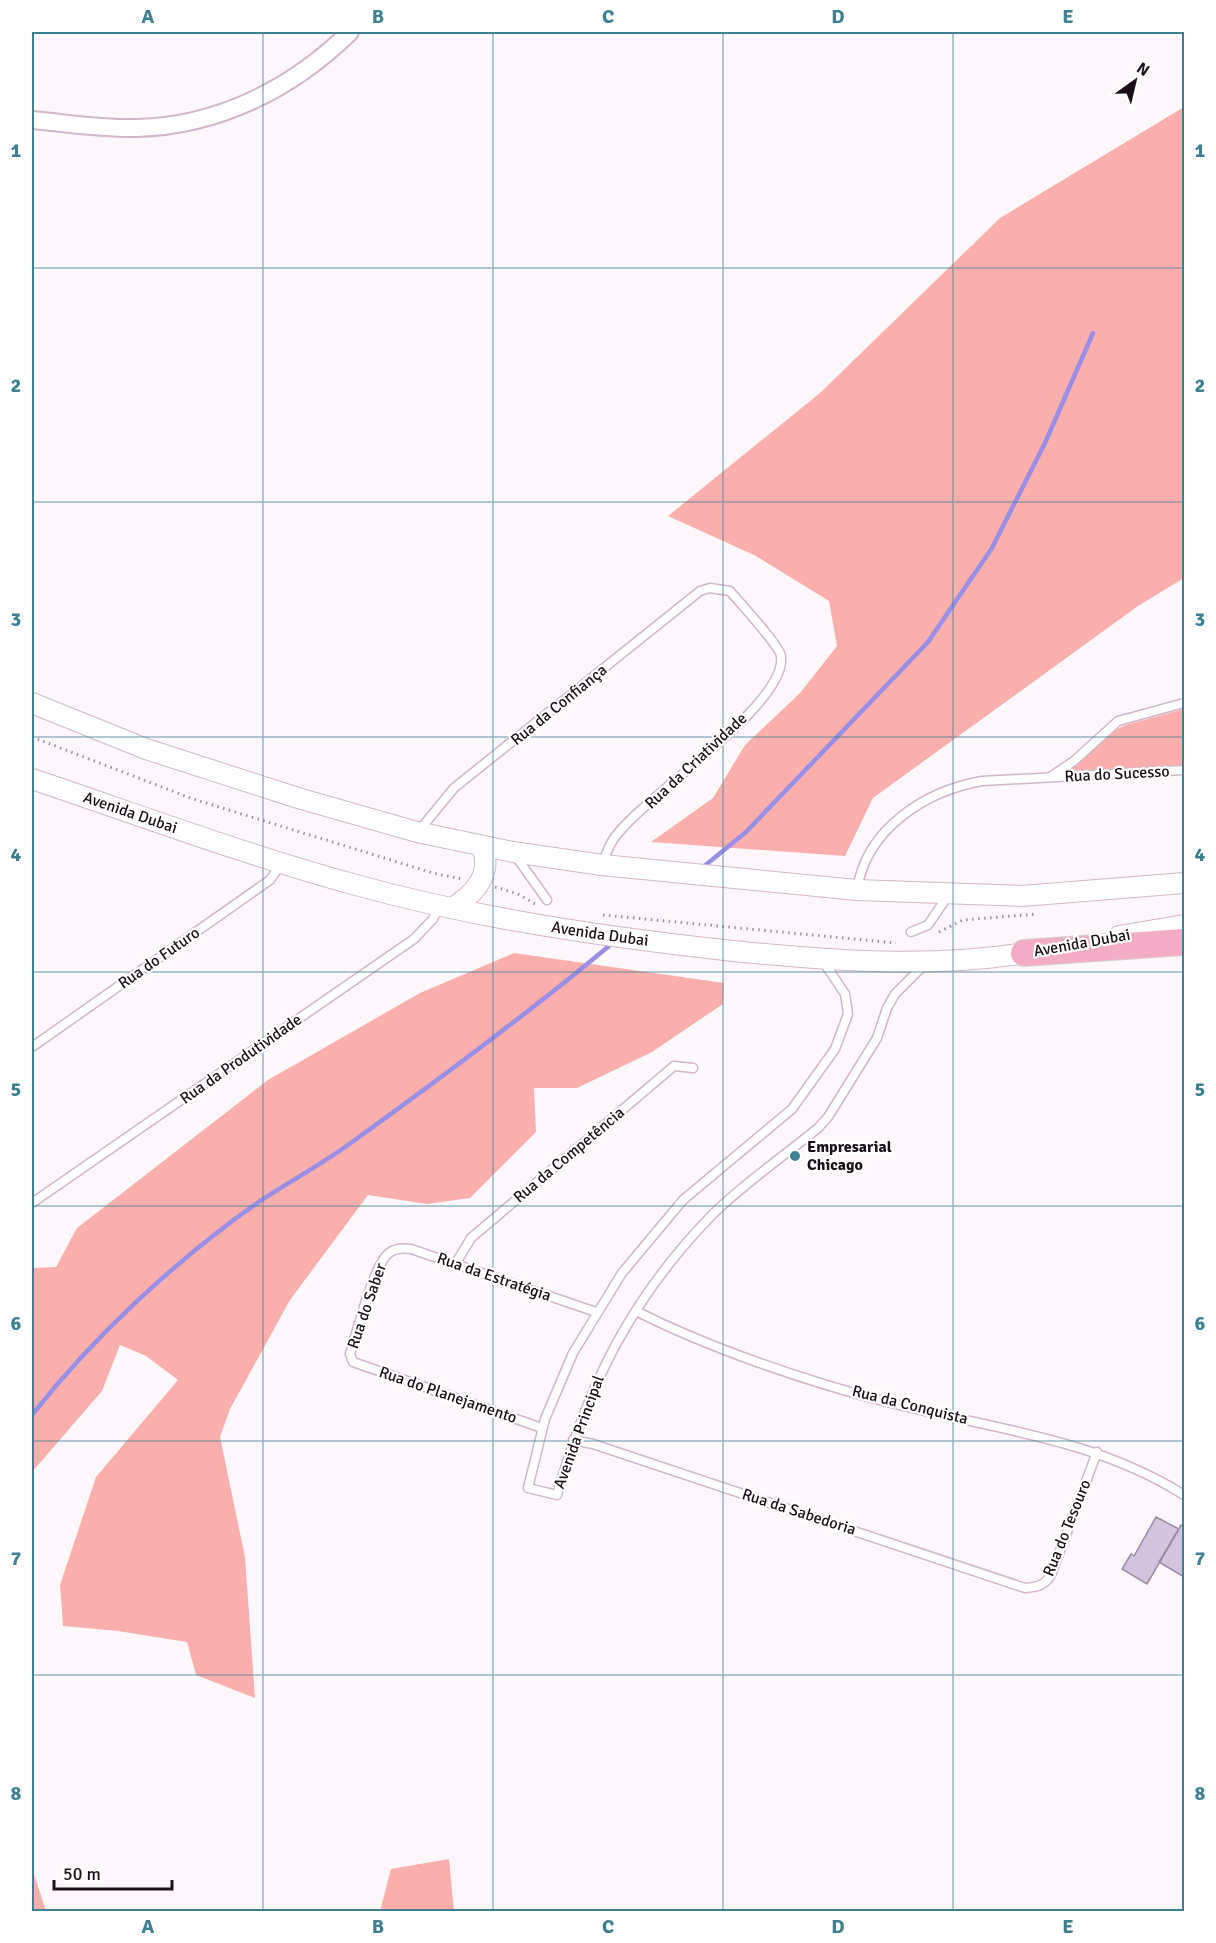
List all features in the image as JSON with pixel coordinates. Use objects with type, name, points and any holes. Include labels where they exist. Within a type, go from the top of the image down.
[{"type":"main road","points":[[1024,953],[1185,942]]},
{"type":"street","points":[[32,120],[138,128],[196,120],[246,104],[281,86],[328,53],[350,32]]},
{"type":"street","points":[[32,703],[146,749],[298,798],[417,832],[513,852],[602,865],[857,890],[1023,896],[1185,883]]},
{"type":"street","name":"Avenida Dubai","points":[[32,779],[282,863],[447,906],[601,936],[823,960],[928,961],[1024,953],[1185,925]]},
{"type":"street","points":[[447,906],[470,896],[484,876],[486,858],[482,847]]},
{"type":"lane","name":"Rua da Confiança","points":[[417,832],[454,788],[700,591],[710,588],[730,591],[780,653]]},
{"type":"lane","name":"Rua da Criatividade","points":[[602,865],[613,839],[713,749],[753,708],[781,667],[780,653]]},
{"type":"lane","name":"Rua do Sucesso","points":[[1049,778],[1074,761],[1118,721],[1185,703]]},
{"type":"lane","name":"Rua do Sucesso","points":[[857,890],[866,857],[878,837],[897,820],[924,802],[965,784],[1185,770]]},
{"type":"lane","points":[[513,852],[547,900]]},
{"type":"lane","name":"Rua do Futuro","points":[[32,1047],[270,880],[282,863]]},
{"type":"lane","points":[[910,932],[928,925],[949,893]]},
{"type":"lane","name":"Rua da Produtividade","points":[[32,1203],[414,939],[447,906]]},
{"type":"lane","name":"Avenida Principal","points":[[823,960],[845,994],[848,1014],[835,1049],[811,1087],[780,1120],[683,1200],[639,1250],[596,1312],[573,1353],[542,1428],[528,1488],[557,1495],[573,1440],[601,1371],[636,1311],[681,1250],[713,1214],[818,1128],[828,1117],[877,1038],[886,1008],[895,994],[928,961]]},
{"type":"lane","name":"Rua da Competência","points":[[456,1263],[471,1238],[674,1066],[693,1068]]},
{"type":"lane","name":"Rua da Estratégia","points":[[390,1251],[400,1248],[411,1249],[596,1312]]},
{"type":"lane","name":"Rua do Saber","points":[[353,1362],[350,1354],[377,1269],[390,1251]]},
{"type":"lane","name":"Rua da Conquista","points":[[636,1311],[681,1334],[883,1401],[1052,1438],[1097,1452],[1133,1467],[1185,1495]]},
{"type":"lane","name":"Rua do Planejamento","points":[[353,1362],[542,1428]]},
{"type":"lane","name":"Rua da Sabedoria","points":[[573,1440],[593,1444],[1025,1588]]},
{"type":"lane","name":"Rua do Tesouro","points":[[1025,1588],[1037,1587],[1046,1582],[1051,1575],[1097,1452]]},
{"type":"shaded area","points":[[1184,107],[1184,578],[1138,606],[873,798],[845,856],[651,842],[713,798],[745,745],[800,693],[837,646],[829,601],[756,556],[668,516],[820,393],[1000,218]]},
{"type":"shaded area","points":[[1184,709],[1184,766],[1070,771],[1112,732],[1125,725]]},
{"type":"shaded area","points":[[514,953],[724,983],[723,1004],[652,1052],[577,1088],[534,1088],[536,1132],[470,1198],[427,1204],[368,1195],[290,1300],[230,1409],[220,1437],[245,1557],[255,1698],[196,1675],[187,1642],[118,1631],[63,1626],[60,1585],[96,1477],[178,1380],[146,1356],[120,1345],[102,1391],[32,1472],[32,1268],[56,1267],[77,1228],[268,1080],[420,993]]},
{"type":"shaded area","points":[[449,1859],[454,1911],[380,1911],[391,1869]]},
{"type":"shaded area","points":[[32,1868],[46,1911],[32,1911]]},
{"type":"building","points":[[1156,1517],[1179,1529],[1147,1584],[1122,1569],[1131,1554],[1134,1556]]},
{"type":"building","points":[[1181,1525],[1184,1527],[1184,1577],[1159,1562]]},
{"type":"waterway","points":[[702,868],[746,832],[928,642],[992,548],[1045,443],[1093,333]]},
{"type":"waterway","points":[[32,1415],[82,1356],[138,1300],[198,1248],[260,1201],[337,1152],[415,1097],[609,946]]},
{"type":"place","name":"Empresarial Chicago","points":[[795,1156]]}]
